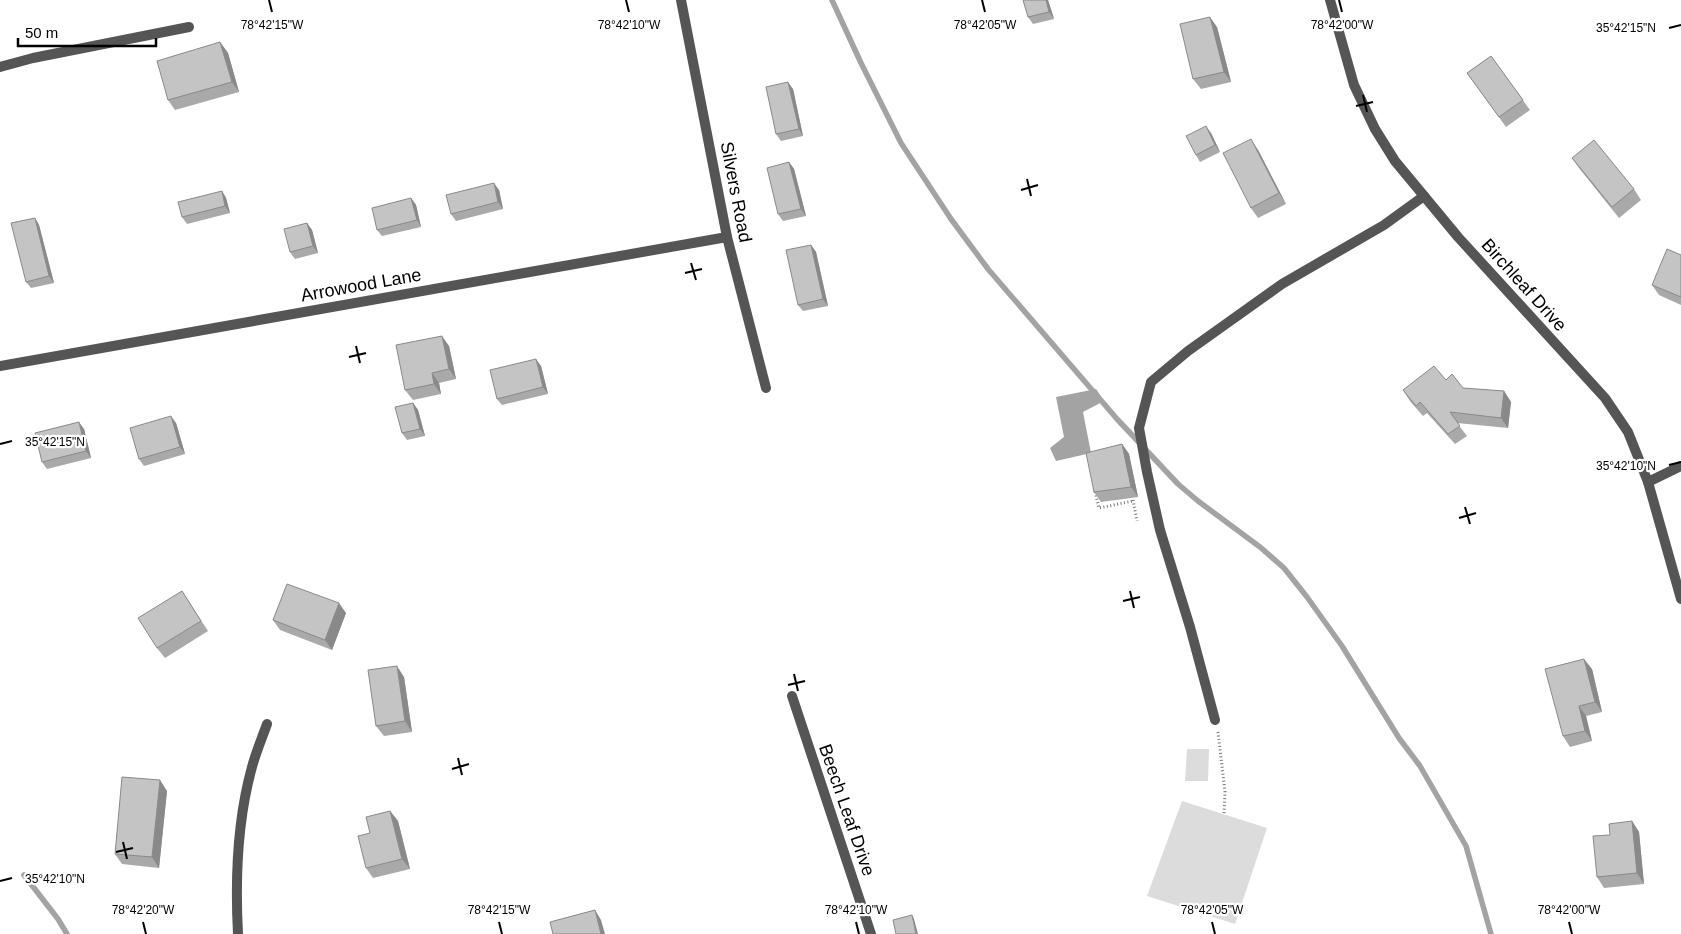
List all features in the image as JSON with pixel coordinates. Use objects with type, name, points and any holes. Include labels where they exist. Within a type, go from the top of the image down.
[{"type":"street","name":"Silvers Road","points":[[681,0],[727,237],[766,388]]},
{"type":"street","name":"Birchleaf Drive","points":[[1330,0],[1354,85],[1375,129],[1394,161],[1458,237],[1605,398],[1628,432],[1648,482],[1681,599]]},
{"type":"street","points":[[0,67],[33,58],[189,27]]},
{"type":"street","points":[[1215,720],[1190,627],[1160,530],[1146,472],[1139,428],[1151,382],[1188,351],[1274,289],[1384,226],[1424,196]]},
{"type":"street","name":"Arrowood Lane","points":[[0,366],[727,237]]},
{"type":"street","points":[[1648,482],[1681,466]]},
{"type":"street","name":"Beech Leaf Drive","points":[[792,696],[871,934]]},
{"type":"street","points":[[238,934],[236,880],[240,830],[252,767],[266,724]]},
{"type":"path","points":[[1095,490],[1099,508],[1133,499],[1138,521]]},
{"type":"path","points":[[1215,720],[1225,792],[1224,814]]},
{"type":"shaded area","points":[[1096,389],[1104,401],[1083,412],[1091,453],[1056,461],[1050,448],[1064,437],[1056,397]]},
{"type":"shaded area","points":[[1187,749],[1209,749],[1208,781],[1185,781]]},
{"type":"shaded area","points":[[1182,801],[1267,828],[1235,924],[1147,896]]},
{"type":"building","points":[[1023,0],[1046,0],[1049,12],[1028,17]]},
{"type":"building","points":[[1210,17],[1224,72],[1193,79],[1180,24]]},
{"type":"building","points":[[220,42],[232,82],[168,100],[157,61]]},
{"type":"building","points":[[1491,56],[1523,100],[1499,117],[1467,73]]},
{"type":"building","points":[[788,82],[799,129],[776,134],[766,87]]},
{"type":"building","points":[[1206,126],[1215,145],[1196,155],[1186,136]]},
{"type":"building","points":[[1251,139],[1279,193],[1251,208],[1223,153]]},
{"type":"building","points":[[1594,140],[1634,189],[1612,207],[1572,158]]},
{"type":"building","points":[[789,162],[801,209],[778,214],[767,168]]},
{"type":"building","points":[[494,183],[498,202],[451,214],[446,195]]},
{"type":"building","points":[[222,191],[225,206],[182,217],[178,202]]},
{"type":"building","points":[[411,198],[417,220],[377,230],[372,208]]},
{"type":"building","points":[[35,218],[49,276],[26,282],[11,223]]},
{"type":"building","points":[[307,223],[313,246],[290,252],[284,229]]},
{"type":"building","points":[[811,245],[823,299],[798,305],[786,250]]},
{"type":"building","points":[[1667,249],[1681,255],[1681,297],[1652,285]]},
{"type":"building","points":[[442,336],[449,369],[432,373],[434,384],[405,390],[396,345]]},
{"type":"building","points":[[536,359],[543,387],[497,399],[490,370]]},
{"type":"building","points":[[1434,366],[1446,380],[1452,374],[1463,388],[1504,391],[1501,418],[1450,412],[1460,426],[1448,434],[1420,402],[1416,406],[1403,390]]},
{"type":"building","points":[[413,403],[420,429],[402,433],[395,407]]},
{"type":"building","points":[[171,416],[180,447],[139,459],[130,428]]},
{"type":"building","points":[[79,422],[86,451],[42,462],[35,433]]},
{"type":"building","points":[[1122,444],[1131,487],[1094,492],[1086,453]]},
{"type":"building","points":[[287,584],[339,603],[325,640],[273,620]]},
{"type":"building","points":[[182,591],[201,621],[157,648],[138,618]]},
{"type":"building","points":[[1584,659],[1595,702],[1579,706],[1585,731],[1563,736],[1545,669]]},
{"type":"building","points":[[397,666],[405,721],[376,726],[368,670]]},
{"type":"building","points":[[122,777],[160,780],[152,857],[115,854]]},
{"type":"building","points":[[390,811],[402,859],[366,868],[358,836],[370,833],[366,817]]},
{"type":"building","points":[[1632,821],[1637,873],[1597,877],[1593,836],[1610,835],[1609,824]]},
{"type":"building","points":[[595,910],[601,934],[553,934],[550,922]]},
{"type":"building","points":[[912,915],[916,934],[896,934],[893,920]]},
{"type":"waterway","points":[[832,0],[901,143],[951,219],[988,269],[1117,419],[1178,484],[1260,547],[1284,568],[1342,646],[1399,738],[1420,766],[1466,846],[1491,934]]},
{"type":"waterway","points":[[24,875],[58,919],[67,934]]}]
